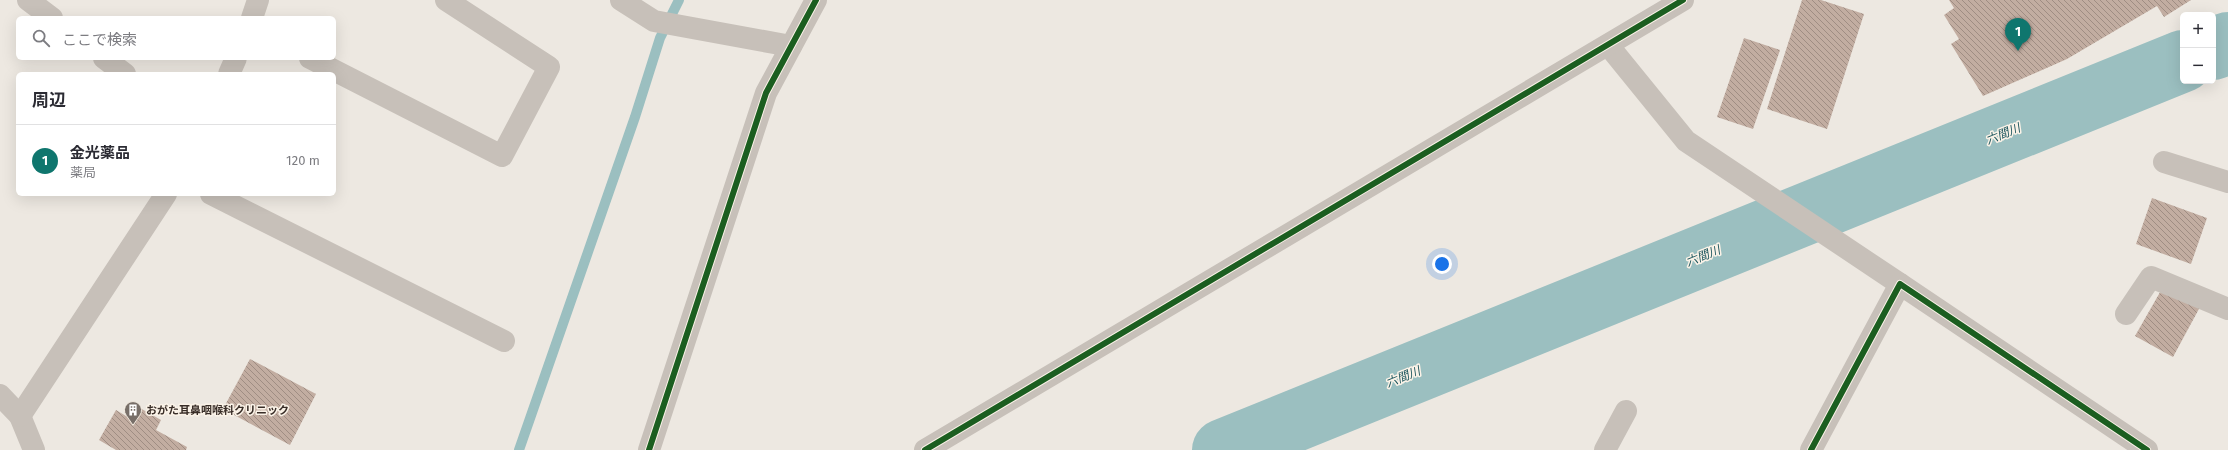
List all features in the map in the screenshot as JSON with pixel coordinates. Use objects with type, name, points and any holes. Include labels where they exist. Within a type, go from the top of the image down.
[{"type":"street","points":[[28,0],[49,16]]},
{"type":"street","points":[[253,16],[258,0]]},
{"type":"street","points":[[314,60],[502,156],[549,67],[446,0]]},
{"type":"street","points":[[621,0],[654,21],[791,46]]},
{"type":"street","points":[[649,450],[766,93],[816,0]]},
{"type":"street","points":[[925,450],[1682,0]]},
{"type":"street","points":[[1608,45],[1686,141],[2147,450]]},
{"type":"street","points":[[107,60],[122,72]]},
{"type":"street","points":[[230,72],[235,60]]},
{"type":"street","points":[[2164,162],[2228,182]]},
{"type":"street","points":[[20,416],[165,196]]},
{"type":"street","points":[[215,196],[504,341]]},
{"type":"street","points":[[2126,314],[2151,277],[2228,309]]},
{"type":"street","points":[[1811,450],[1900,284]]},
{"type":"street","points":[[0,395],[20,416],[34,450]]},
{"type":"street","points":[[1605,450],[1626,411]]},
{"type":"building","points":[[1802,0],[1821,0],[1864,14],[1827,129],[1767,109]]},
{"type":"building","points":[[1949,0],[2191,0],[2164,17],[2157,6],[2067,59],[1983,96],[1951,44],[1959,39],[1944,15],[1954,8]]},
{"type":"building","points":[[1744,38],[1780,50],[1753,129],[1717,117]]},
{"type":"building","points":[[2152,198],[2207,218],[2191,264],[2136,244]]},
{"type":"building","points":[[2163,287],[2200,307],[2173,357],[2135,336]]},
{"type":"building","points":[[250,359],[316,394],[290,445],[223,409]]},
{"type":"building","name":"おがた耳鼻咽喉科クリニック","points":[[133,404],[161,420],[156,430],[187,447],[186,450],[116,450],[99,440],[116,410],[126,416]]},
{"type":"waterway","points":[[519,450],[635,117],[660,38],[679,0]]},
{"type":"waterway","name":"六間川","points":[[2216,48],[2228,43]]},
{"type":"waterway","name":"六間川","points":[[1223,450],[2180,62]]},
{"type":"cycle path","points":[[649,450],[766,93],[816,0]]},
{"type":"cycle path","points":[[925,450],[1683,0]]},
{"type":"cycle path","points":[[1811,450],[1900,284],[2147,450]]},
{"type":"place","name":"金光薬品","points":[[2018,51]]},
{"type":"place","name":"おがた耳鼻咽喉科クリニック","points":[[133,425]]}]
